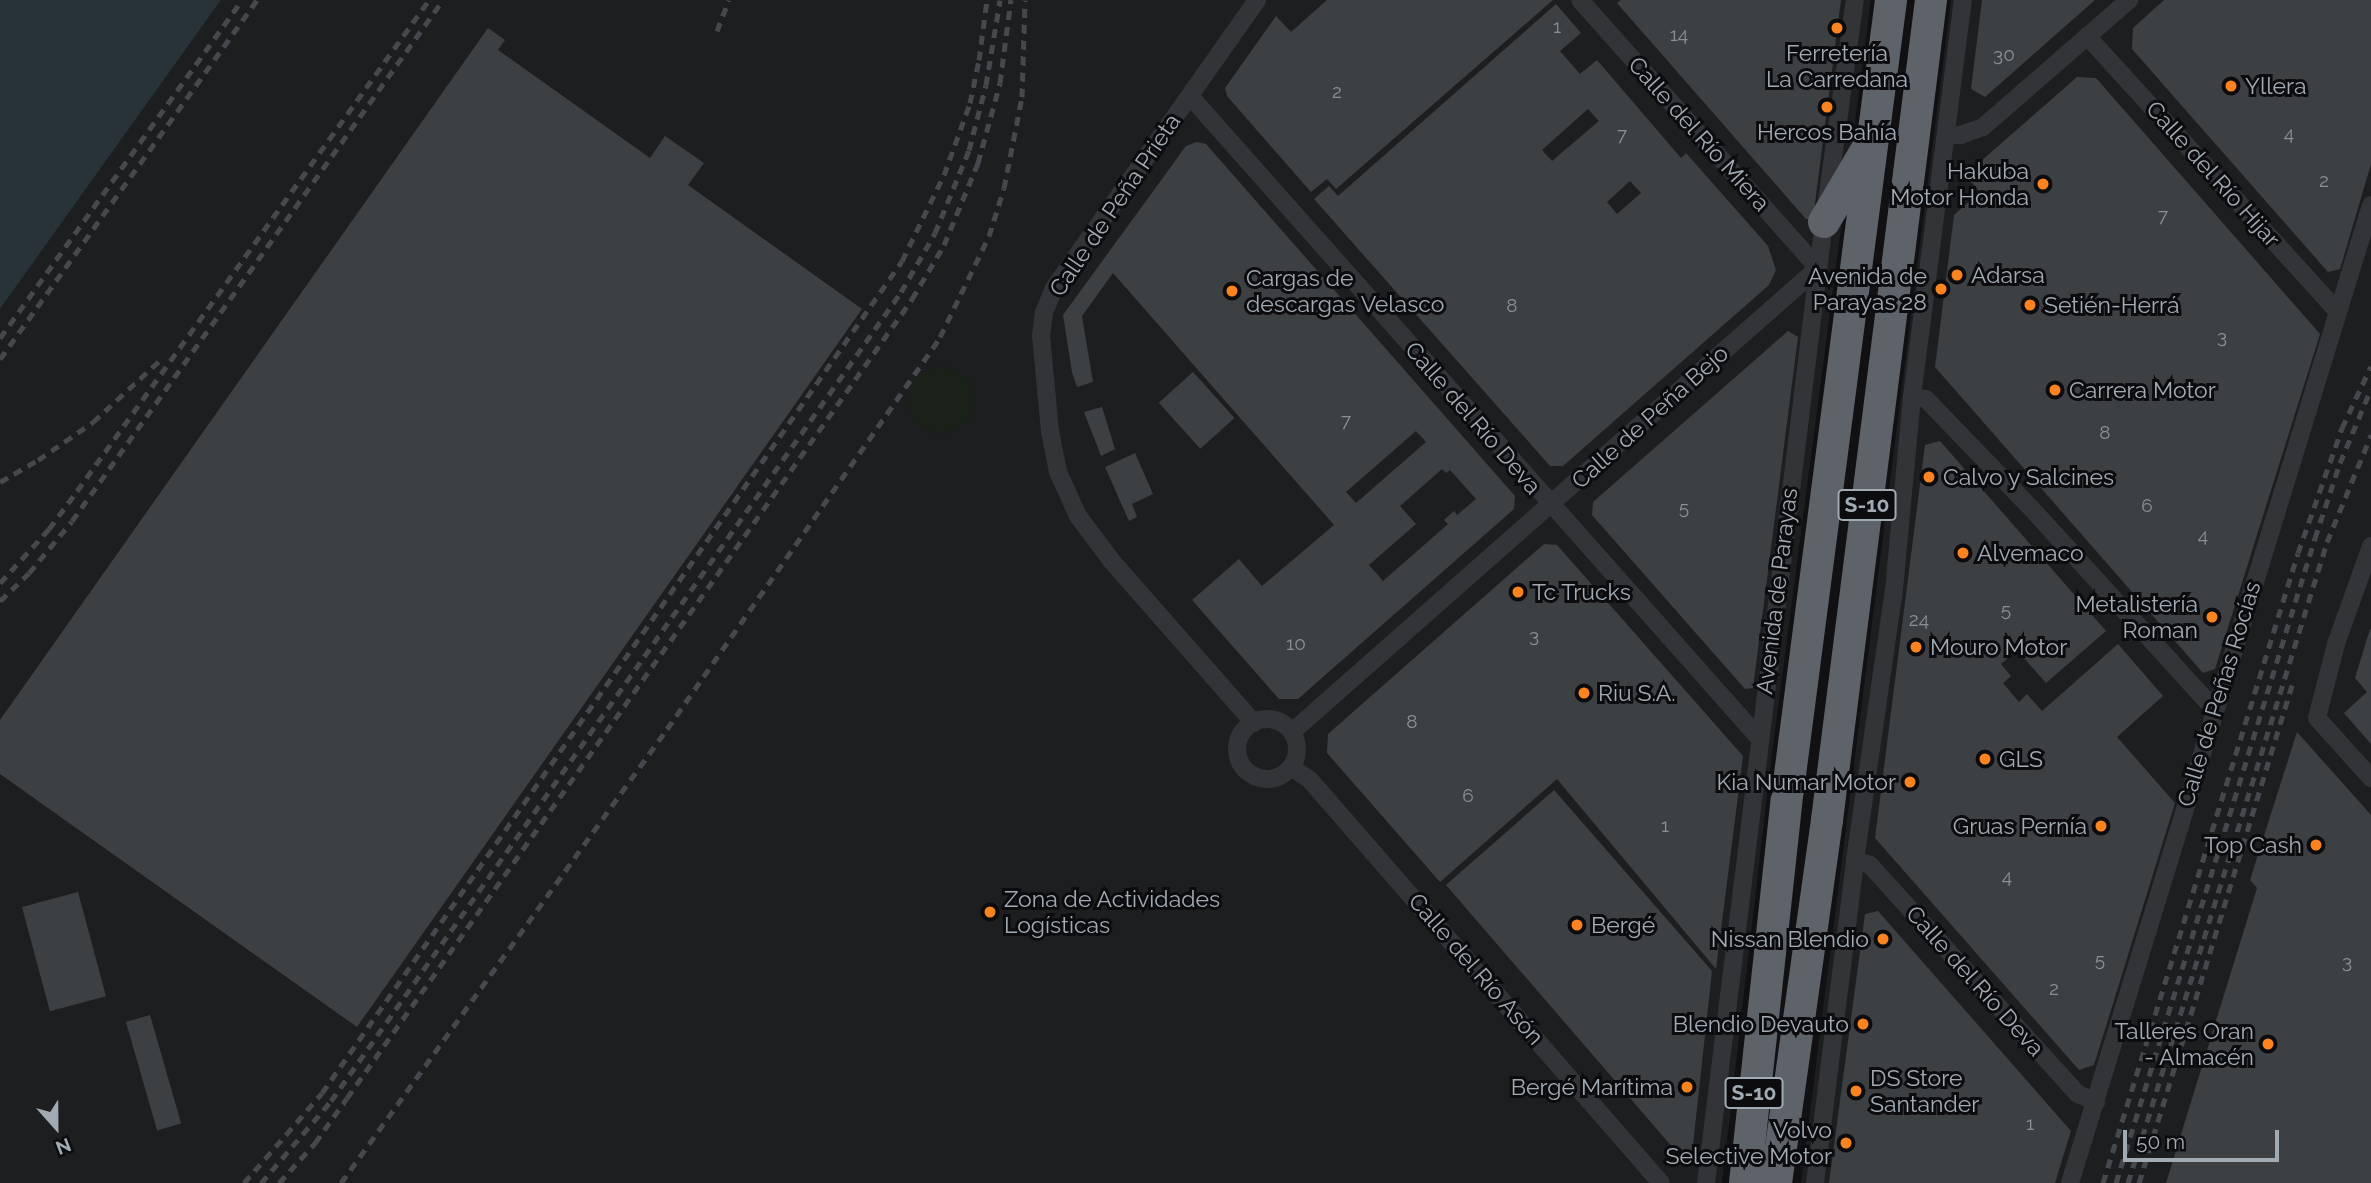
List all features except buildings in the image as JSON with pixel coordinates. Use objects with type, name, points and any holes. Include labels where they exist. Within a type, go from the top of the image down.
[{"type":"highway","name":"S-10","points":[[1745,1183],[1788,790],[1891,0]]},
{"type":"highway","name":"S-10","points":[[1776,1183],[1931,0]]},
{"type":"highway","points":[[1824,222],[1874,135]]},
{"type":"highway","points":[[1710,1181],[1764,1004]]},
{"type":"highway","points":[[1793,1183],[1800,1009]]},
{"type":"street","name":"Calle de Peña Prieta","points":[[1254,723],[1094,540],[1077,516],[1058,472],[1043,387],[1041,336],[1044,312],[1054,288],[1257,0]]},
{"type":"street","name":"Calle del Río Miera","points":[[1580,0],[1818,268]]},
{"type":"street","name":"Avenida de Parayas","points":[[1710,1181],[1759,738],[1818,268],[1855,0]]},
{"type":"street","points":[[1815,1183],[1855,860],[1894,590],[1912,397],[1963,0]]},
{"type":"street","points":[[1946,135],[1961,135],[1983,127],[2129,0]]},
{"type":"street","name":"Calle del Río Hijar","points":[[2087,36],[2338,312]]},
{"type":"street","name":"Calle del Río Deva","points":[[1190,96],[1550,506],[1759,738]]},
{"type":"street","name":"Calle de Peñas Rocías","points":[[2070,1183],[2371,205]]},
{"type":"street","name":"Calle de Peña Bejo","points":[[1292,732],[1818,268]]},
{"type":"street","points":[[1912,397],[1926,399],[2031,508],[2214,709]]},
{"type":"street","points":[[2371,546],[2336,644],[2317,718],[2371,778]]},
{"type":"street","points":[[1271,720],[1281,723],[1292,732],[1297,752],[1291,767],[1278,777],[1266,779],[1247,771],[1240,762],[1237,748],[1245,729],[1254,723],[1271,720]]},
{"type":"street","name":"Calle del Río Asón","points":[[1291,767],[1310,780],[1663,1181]]},
{"type":"street","name":"Calle del Río Deva","points":[[1855,860],[1870,865],[2078,1094],[2096,1102]]},
{"type":"shaded area","points":[[0,0],[221,0],[0,309]]},
{"type":"shaded area","points":[[221,0],[1871,0],[1771,761],[1722,1183],[0,1183],[0,309]]},
{"type":"shaded area","points":[[1951,0],[2371,0],[2371,1183],[1801,1183]]},
{"type":"shaded area","points":[[935,367],[947,367],[959,372],[969,382],[974,400],[972,413],[959,428],[947,433],[935,433],[923,428],[913,418],[908,406],[908,394],[913,382],[923,372]]},
{"type":"railway","points":[[0,338],[242,0]]},
{"type":"railway","points":[[0,359],[257,0]]},
{"type":"railway","points":[[0,583],[49,529],[77,491],[429,0]]},
{"type":"railway","points":[[0,601],[29,573],[72,521],[443,0]]},
{"type":"railway","points":[[717,31],[729,0]]},
{"type":"railway","points":[[244,1183],[322,1093],[902,261],[944,175],[970,103],[987,0]]},
{"type":"railway","points":[[261,1183],[331,1101],[901,292],[935,233],[969,150],[986,85],[1000,0]]},
{"type":"railway","points":[[279,1183],[315,1143],[912,299],[944,245],[978,163],[1000,83],[1011,0]]},
{"type":"railway","points":[[341,1183],[667,729],[940,337],[989,236],[1004,188],[1022,97],[1025,0]]},
{"type":"railway","points":[[0,482],[38,460],[93,422],[159,361]]},
{"type":"railway","points":[[2103,1183],[2298,553],[2342,428],[2371,366]]},
{"type":"railway","points":[[2116,1183],[2315,538],[2340,463],[2371,389]]},
{"type":"railway","points":[[2128,1183],[2327,542],[2371,435]]},
{"type":"railway","points":[[2139,1183],[2294,679]]},
{"type":"place","name":"Ferretería La Carredana","points":[[1837,28]]},
{"type":"place","name":"Yllera","points":[[2231,86]]},
{"type":"place","name":"Hercos Bahía","points":[[1827,107]]},
{"type":"place","name":"Hakuba Motor Honda","points":[[2043,184]]},
{"type":"place","name":"Adarsa","points":[[1957,275]]},
{"type":"place","name":"Avenida de Parayas 28","points":[[1941,289]]},
{"type":"place","name":"Cargas de descargas Velasco","points":[[1232,291]]},
{"type":"place","name":"Setién-Herrá","points":[[2030,305]]},
{"type":"place","name":"Carrera Motor","points":[[2055,390]]},
{"type":"place","name":"Calvo y Salcines","points":[[1929,477]]},
{"type":"place","name":"Alvemaco","points":[[1963,553]]},
{"type":"place","name":"Tc Trucks","points":[[1518,592]]},
{"type":"place","name":"Metalistería Roman","points":[[2212,617]]},
{"type":"place","name":"Mouro Motor","points":[[1916,647]]},
{"type":"place","name":"Riu S.A.","points":[[1584,693]]},
{"type":"place","name":"GLS","points":[[1985,759]]},
{"type":"place","name":"Kia Numar Motor","points":[[1910,782]]},
{"type":"place","name":"Gruas Pernía","points":[[2101,826]]},
{"type":"place","name":"Top Cash","points":[[2316,845]]},
{"type":"place","name":"Zona de Actividades Logísticas","points":[[990,912]]},
{"type":"place","name":"Bergé","points":[[1577,925]]},
{"type":"place","name":"Nissan Blendio","points":[[1883,939]]},
{"type":"place","name":"Blendio Devauto","points":[[1863,1024]]},
{"type":"place","name":"Talleres Oran - Almacén","points":[[2268,1044]]},
{"type":"place","name":"Bergé Marítima","points":[[1687,1087]]},
{"type":"place","name":"DS Store Santander","points":[[1856,1091]]},
{"type":"place","name":"Volvo Selective Motor","points":[[1846,1143]]}]
